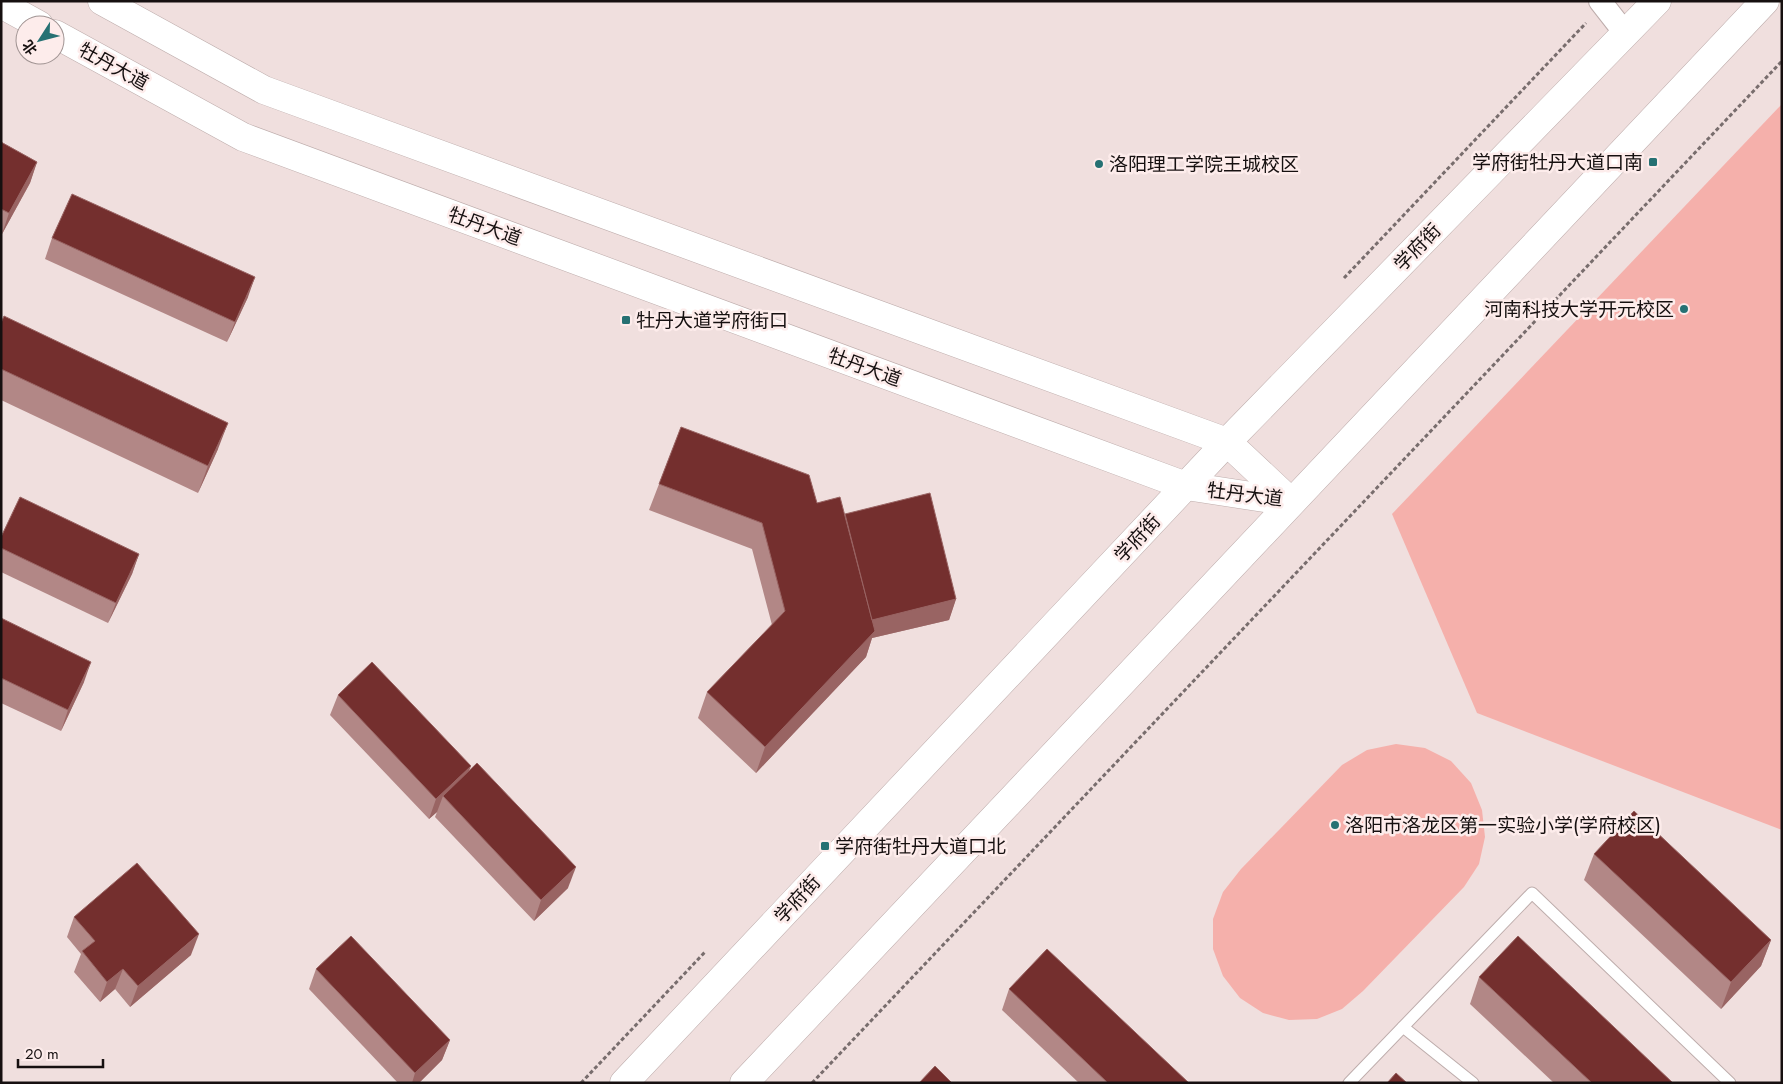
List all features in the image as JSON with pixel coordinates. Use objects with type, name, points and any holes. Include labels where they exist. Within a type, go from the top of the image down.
[{"type":"main road","name":"牡丹大道","points":[[102,1],[264,90],[1226,442],[1291,502]]},
{"type":"main road","name":"学府街","points":[[624,1083],[1226,442],[1657,1]]},
{"type":"main road","points":[[744,1083],[1765,1]]},
{"type":"main road","points":[[1,4],[21,15]]},
{"type":"main road","name":"牡丹大道","points":[[65,39],[243,137],[1186,486],[1291,502]]},
{"type":"street","points":[[1600,1],[1626,33]]},
{"type":"lane","points":[[1349,1083],[1532,892],[1730,1083]]},
{"type":"lane","points":[[1403,1027],[1473,1083]]},
{"type":"path","points":[[812,1083],[1782,61]]},
{"type":"shaded area","name":"河南科技大学开元校区","points":[[1782,104],[1782,830],[1477,713],[1392,514]]},
{"type":"shaded area","points":[[1396,744],[1425,748],[1451,761],[1471,783],[1482,810],[1485,837],[1479,864],[1464,887],[1363,991],[1342,1009],[1317,1019],[1289,1020],[1263,1013],[1240,998],[1223,976],[1213,949],[1213,919],[1223,892],[1241,869],[1342,765],[1367,750]]},
{"type":"building","points":[[1,142],[37,162],[9,213],[1,209]]},
{"type":"building","points":[[72,194],[255,277],[235,322],[52,238]]},
{"type":"building","points":[[4,316],[228,423],[208,466],[1,369],[1,323]]},
{"type":"building","points":[[681,427],[809,475],[817,503],[840,497],[875,631],[765,747],[707,692],[785,611],[762,523],[659,484]]},
{"type":"building","points":[[930,493],[956,599],[872,620],[845,514]]},
{"type":"building","points":[[20,497],[139,554],[116,603],[1,548],[1,537]]},
{"type":"building","points":[[1,618],[91,662],[68,710],[1,678]]},
{"type":"building","points":[[372,662],[471,766],[436,799],[338,695]]},
{"type":"building","points":[[477,763],[576,867],[541,900],[443,796]]},
{"type":"building","points":[[1634,811],[1771,940],[1731,982],[1594,854]]},
{"type":"building","points":[[137,863],[199,934],[138,986],[123,969],[107,982],[82,951],[95,941],[74,917]]},
{"type":"building","points":[[351,936],[450,1040],[415,1073],[316,969]]},
{"type":"building","points":[[1518,936],[1673,1083],[1592,1083],[1479,977]]},
{"type":"building","points":[[1047,949],[1189,1083],[1108,1083],[1009,989]]},
{"type":"building","points":[[935,1066],[952,1083],[919,1083]]},
{"type":"building","points":[[1396,1073],[1407,1083],[1387,1083]]},
{"type":"place","name":"学府街牡丹大道口南","points":[[1653,162]]},
{"type":"place","name":"洛阳理工学院王城校区","points":[[1099,164]]},
{"type":"place","name":"河南科技大学开元校区","points":[[1684,309]]},
{"type":"place","name":"牡丹大道学府街口","points":[[626,320]]},
{"type":"place","name":"洛阳市洛龙区第一实验小学(学府校区)","points":[[1335,825]]},
{"type":"place","name":"学府街牡丹大道口北","points":[[825,846]]}]
